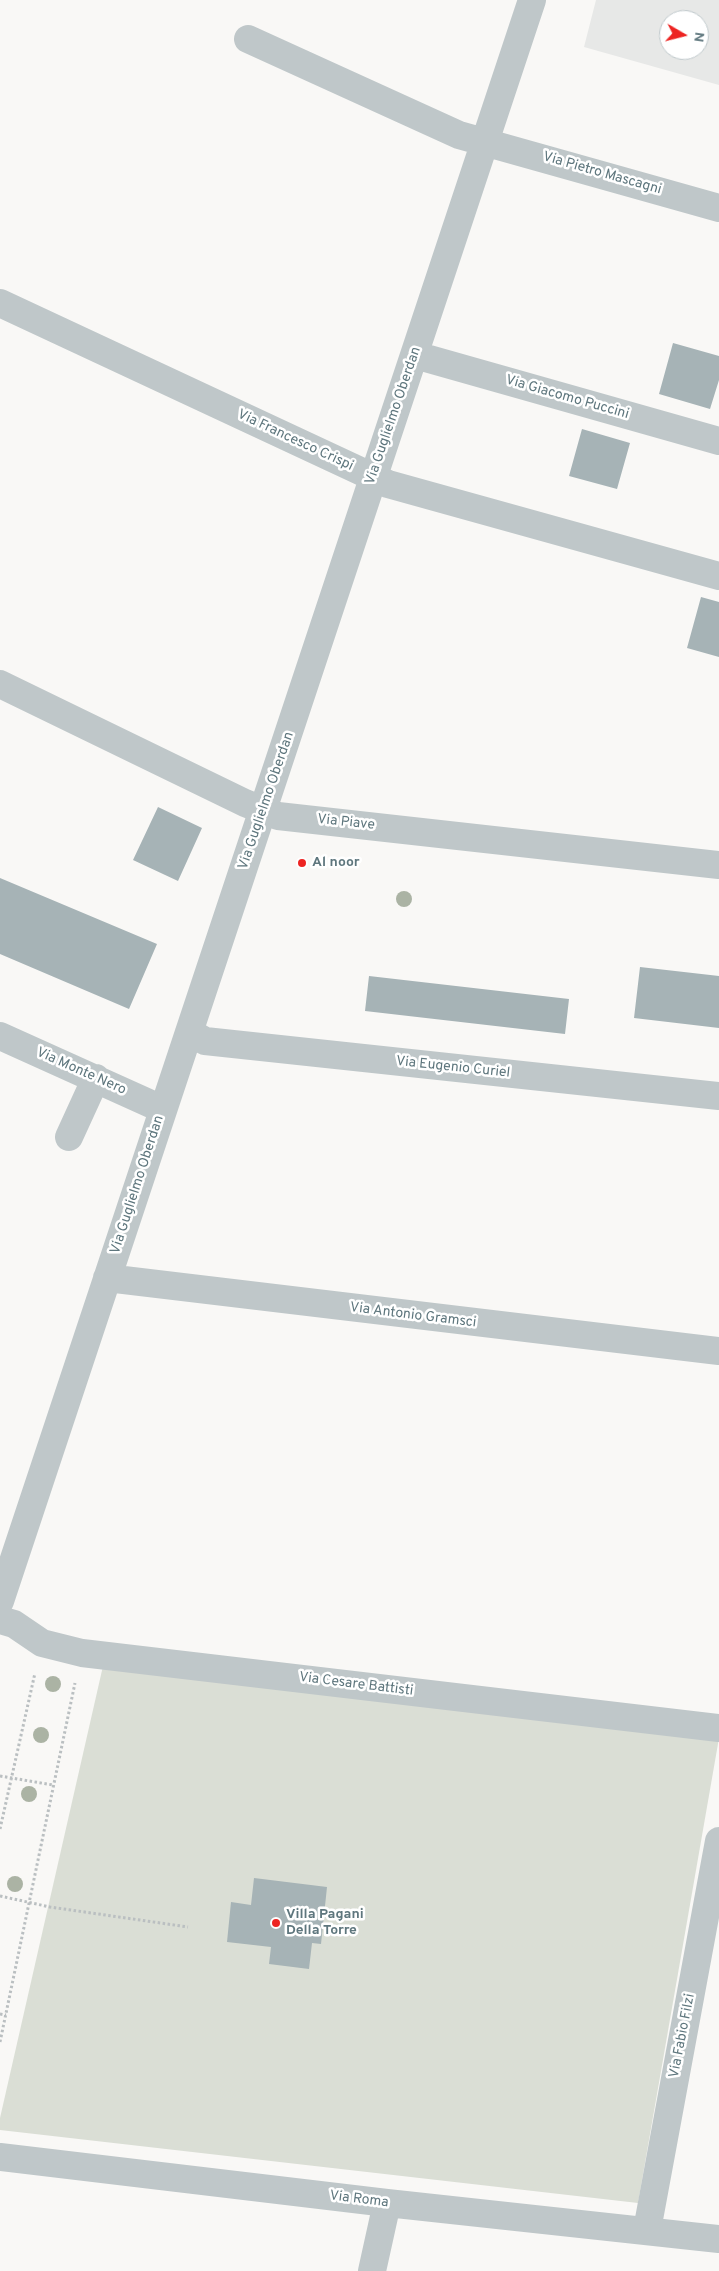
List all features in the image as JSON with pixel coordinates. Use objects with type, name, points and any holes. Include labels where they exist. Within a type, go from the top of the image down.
[{"type":"street","name":"Via Guglielmo Oberdan","points":[[0,1601],[532,0]]},
{"type":"street","name":"Via Pietro Mascagni","points":[[248,38],[459,135],[719,208]]},
{"type":"street","name":"Via Francesco Crispi","points":[[0,303],[388,484],[719,576]]},
{"type":"street","name":"Via Giacomo Puccini","points":[[415,355],[719,441]]},
{"type":"street","name":"Via Piave","points":[[0,684],[278,816],[719,865]]},
{"type":"street","name":"Via Eugenio Curiel","points":[[189,1032],[205,1041],[719,1096]]},
{"type":"street","name":"Via Monte Nero","points":[[0,1036],[96,1078],[162,1110]]},
{"type":"street","points":[[68,1137],[96,1078]]},
{"type":"street","name":"Via Antonio Gramsci","points":[[106,1278],[719,1352]]},
{"type":"street","name":"Via Cesare Battisti","points":[[0,1620],[14,1624],[42,1643],[82,1653],[719,1728]]},
{"type":"street","name":"Via Fabio Filzi","points":[[647,2230],[719,1841]]},
{"type":"street","name":"Via Roma","points":[[0,2157],[387,2203],[719,2239]]},
{"type":"street","points":[[372,2271],[387,2203]]},
{"type":"path","points":[[0,1828],[42,1643]]},
{"type":"path","points":[[0,2042],[82,1653]]},
{"type":"path","points":[[0,1776],[53,1785]]},
{"type":"path","points":[[0,1896],[28,1903],[188,1927]]},
{"type":"path","points":[[0,2014],[6,2015]]},
{"type":"shaded area","points":[[596,0],[719,0],[719,85],[584,47]]},
{"type":"shaded area","points":[[103,1666],[719,1738],[638,2203],[0,2130],[0,2118]]},
{"type":"building","points":[[673,343],[719,356],[719,380],[710,409],[659,394]]},
{"type":"building","points":[[582,429],[630,443],[617,489],[569,476]]},
{"type":"building","points":[[701,597],[719,602],[719,657],[687,648]]},
{"type":"building","points":[[158,807],[202,828],[178,881],[133,860]]},
{"type":"building","points":[[0,878],[157,944],[129,1009],[0,954]]},
{"type":"building","points":[[640,967],[719,976],[719,1028],[634,1018]]},
{"type":"building","points":[[369,976],[569,999],[565,1034],[365,1011]]},
{"type":"building","name":"Villa Pagani Della Torre","points":[[254,1878],[327,1887],[321,1944],[312,1943],[309,1969],[269,1964],[271,1947],[227,1942],[231,1902],[251,1905]]},
{"type":"place","name":"Al noor","points":[[302,863]]},
{"type":"place","name":"Villa Pagani Della Torre","points":[[276,1923]]}]
